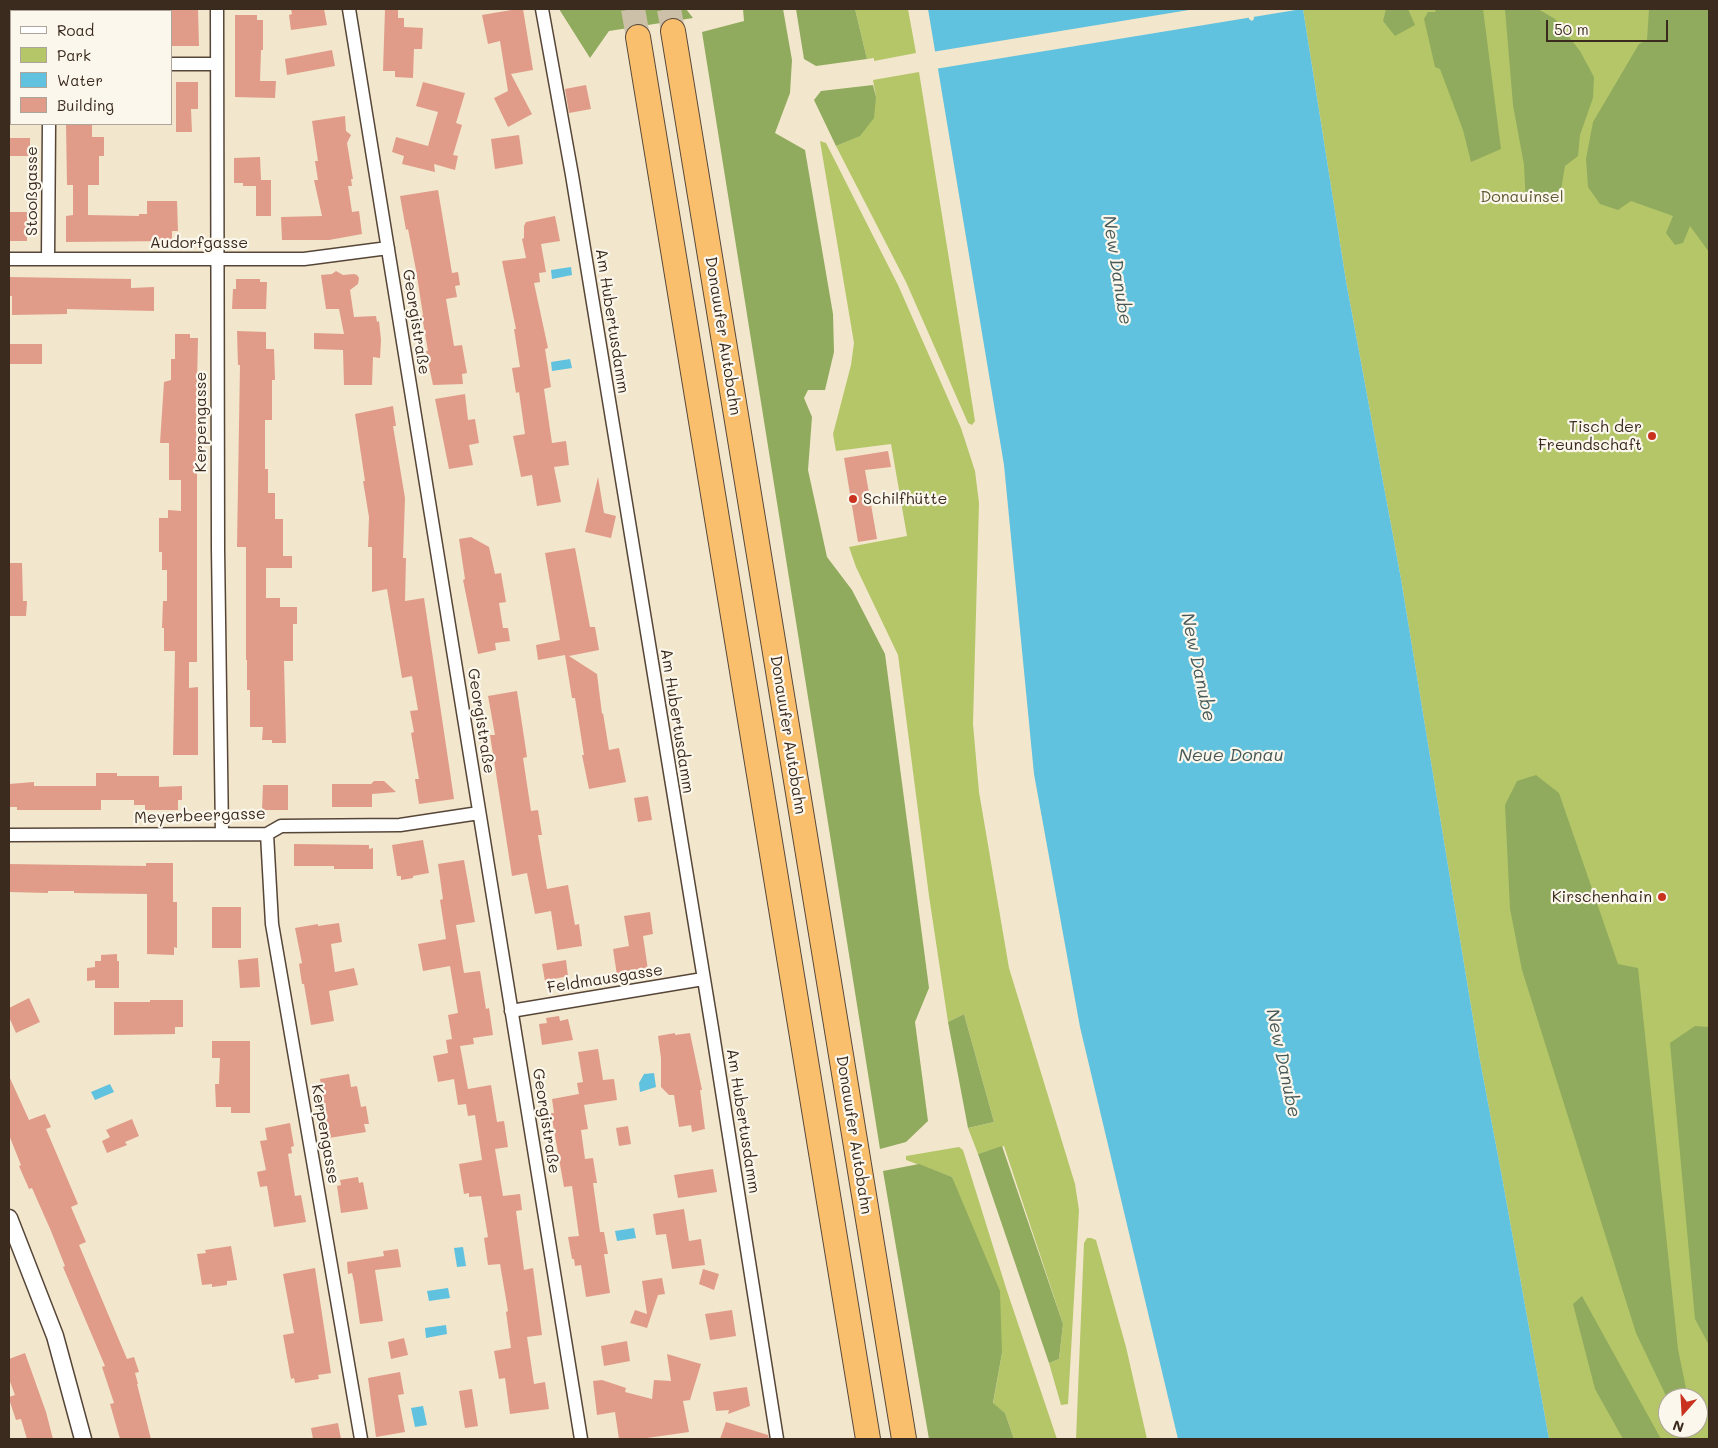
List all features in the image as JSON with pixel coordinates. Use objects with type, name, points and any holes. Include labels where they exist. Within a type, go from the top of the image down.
[{"type":"highway","name":"Donauufer Autobahn","points":[[673,32],[904,1439]]},
{"type":"highway","points":[[638,37],[868,1439]]},
{"type":"street","name":"Kerpengasse","points":[[216,9],[218,549],[222,834]]},
{"type":"street","name":"Georgistraße","points":[[349,9],[581,1439]]},
{"type":"street","name":"Am Hubertusdamm","points":[[542,9],[572,175],[777,1439]]},
{"type":"street","points":[[172,64],[216,64]]},
{"type":"street","name":"Stooßgasse","points":[[48,258],[49,125]]},
{"type":"street","name":"Audorfgasse","points":[[9,259],[304,260],[388,248]]},
{"type":"street","name":"Meyerbeergasse","points":[[9,835],[267,834],[281,826],[400,825],[480,813]]},
{"type":"street","name":"Kerpengasse","points":[[267,834],[272,924],[361,1439]]},
{"type":"street","name":"Feldmausgasse","points":[[511,1011],[703,979]]},
{"type":"street","points":[[9,1218],[55,1336],[83,1439]]},
{"type":"green space","points":[[559,9],[686,9],[693,18],[609,31],[590,58]]},
{"type":"green space","points":[[743,9],[783,9],[792,60],[790,93],[775,133],[805,150],[833,314],[834,352],[825,390],[808,390],[804,398],[812,417],[808,470],[827,557],[852,590],[885,654],[929,988],[915,1022],[928,1121],[906,1142],[880,1149],[702,32],[744,21]]},
{"type":"green space","points":[[796,9],[855,9],[867,59],[816,66],[804,59]]},
{"type":"green space","points":[[855,9],[908,9],[916,53],[874,61],[874,58],[867,59]]},
{"type":"green space","name":"Donauinsel","points":[[1303,9],[1709,9],[1709,1439],[1549,1439],[1479,1055],[1401,579],[1346,281]]},
{"type":"green space","points":[[1386,9],[1408,9],[1415,25],[1395,36],[1383,21]]},
{"type":"green space","points":[[1436,9],[1483,9],[1501,149],[1471,162],[1463,130],[1440,69],[1435,67],[1424,19],[1428,12],[1435,12]]},
{"type":"green space","points":[[1505,9],[1538,9],[1555,19],[1580,51],[1594,77],[1593,98],[1580,135],[1578,156],[1565,166],[1561,190],[1526,204],[1524,165],[1513,105]]},
{"type":"green space","points":[[1649,9],[1709,9],[1709,252],[1690,226],[1683,243],[1675,245],[1666,233],[1673,216],[1631,201],[1618,210],[1600,204],[1588,187],[1586,159],[1593,122],[1639,44],[1647,40]]},
{"type":"green space","points":[[919,72],[975,421],[972,425],[968,423],[906,282],[836,146],[859,136],[876,97],[873,80]]},
{"type":"green space","points":[[873,85],[876,97],[874,118],[860,136],[836,146],[814,100],[821,91]]},
{"type":"green space","points":[[820,141],[826,143],[898,285],[961,428],[975,471],[979,503],[973,724],[979,792],[1009,968],[1075,1184],[1079,1210],[1068,1404],[1061,1405],[1049,1363],[1059,1359],[1063,1324],[1004,1146],[978,1154],[968,1128],[994,1122],[964,1014],[948,1022],[929,896],[898,655],[856,567],[849,547],[907,536],[891,444],[836,451],[833,434],[851,365],[854,343]]},
{"type":"green space","points":[[1536,775],[1559,793],[1618,964],[1638,968],[1678,1349],[1686,1388],[1662,1388],[1636,1333],[1522,970],[1510,909],[1505,805],[1517,781]]},
{"type":"green space","points":[[964,1014],[994,1122],[968,1128],[948,1022]]},
{"type":"green space","points":[[1695,1026],[1709,1027],[1709,1345],[1695,1319],[1670,1043]]},
{"type":"green space","points":[[1002,1146],[1063,1324],[1059,1359],[1049,1363],[978,1154]]},
{"type":"green space","points":[[959,1147],[963,1150],[1006,1288],[1057,1439],[1014,1439],[1005,1413],[993,1404],[1002,1353],[952,1177],[906,1160],[906,1156]]},
{"type":"green space","points":[[919,1164],[952,1177],[1000,1291],[1002,1353],[993,1403],[1005,1413],[1014,1439],[929,1439],[883,1171]]},
{"type":"green space","points":[[1087,1238],[1096,1240],[1126,1347],[1147,1439],[1076,1439],[1084,1243]]},
{"type":"green space","points":[[1582,1296],[1658,1434],[1658,1438],[1661,1439],[1623,1439],[1595,1389],[1573,1304]]},
{"type":"water","name":"Neue Donau","points":[[928,9],[1248,9],[1249,19],[1252,21],[1254,19],[1253,9],[1303,9],[1346,281],[1401,579],[1479,1055],[1549,1439],[1178,1439],[1080,1027],[1034,774],[1004,465]]},
{"type":"water","points":[[571,267],[572,275],[552,279],[551,270]]},
{"type":"water","points":[[570,359],[572,368],[552,371],[551,362]]},
{"type":"water","points":[[654,1073],[656,1087],[640,1092],[639,1083],[644,1074]]},
{"type":"water","points":[[110,1084],[114,1092],[95,1100],[91,1092]]},
{"type":"water","points":[[634,1228],[636,1238],[617,1241],[615,1231]]},
{"type":"water","points":[[463,1247],[466,1266],[457,1267],[454,1248]]},
{"type":"water","points":[[448,1288],[450,1298],[429,1301],[427,1291]]},
{"type":"water","points":[[446,1325],[447,1334],[426,1338],[425,1328]]},
{"type":"water","points":[[423,1406],[427,1425],[415,1427],[411,1408]]},
{"type":"pier","points":[[1195,9],[1302,9],[935,69],[932,52]]},
{"type":"building","points":[[198,9],[199,46],[172,46],[171,10]]},
{"type":"building","points":[[291,9],[324,9],[327,25],[291,30],[289,15],[292,14]]},
{"type":"building","points":[[385,9],[398,9],[398,18],[404,18],[404,27],[423,28],[422,49],[414,49],[413,78],[395,77],[395,71],[383,71]]},
{"type":"building","points":[[523,9],[533,70],[511,74],[532,114],[508,127],[494,98],[508,91],[500,41],[488,44],[482,15]]},
{"type":"building","points":[[235,15],[257,15],[257,20],[263,20],[260,81],[276,81],[275,98],[235,97]]},
{"type":"building","points":[[332,50],[335,66],[287,75],[285,59]]},
{"type":"building","points":[[176,82],[198,82],[198,109],[191,109],[192,132],[176,132]]},
{"type":"building","points":[[423,82],[465,93],[456,123],[462,125],[453,155],[458,156],[455,170],[434,164],[435,172],[402,164],[404,156],[392,152],[396,137],[428,146],[438,112],[416,106]]},
{"type":"building","points":[[586,85],[591,109],[569,113],[565,89]]},
{"type":"building","points":[[345,116],[346,131],[351,135],[347,143],[353,179],[351,179],[352,186],[348,186],[352,212],[359,211],[362,234],[329,240],[282,240],[281,217],[322,216],[314,180],[318,180],[315,161],[318,161],[312,121]]},
{"type":"building","points":[[66,125],[92,125],[92,137],[104,137],[104,156],[99,156],[99,185],[88,185],[88,215],[139,216],[139,214],[147,214],[147,201],[177,201],[178,231],[172,231],[172,241],[66,242],[66,216],[73,215],[73,185],[67,185]]},
{"type":"building","points":[[519,135],[523,164],[495,169],[491,139]]},
{"type":"building","points":[[9,138],[30,138],[30,156],[9,156]]},
{"type":"building","points":[[260,157],[261,180],[271,180],[271,216],[256,216],[256,186],[243,186],[243,183],[234,183],[234,158]]},
{"type":"building","points":[[438,190],[452,273],[458,272],[460,285],[455,286],[457,297],[446,299],[454,346],[462,345],[467,373],[462,374],[463,384],[433,385],[426,351],[428,351],[416,270],[400,196]]},
{"type":"building","points":[[9,212],[27,212],[27,241],[9,241]]},
{"type":"building","points":[[555,216],[560,241],[541,244],[546,272],[539,273],[540,282],[534,283],[548,348],[545,349],[551,387],[544,389],[552,443],[566,441],[569,465],[554,467],[561,502],[537,506],[532,475],[521,477],[513,436],[525,434],[519,392],[516,393],[512,368],[520,367],[514,329],[516,329],[502,261],[526,258],[522,239],[524,238],[526,222]]},
{"type":"building","points":[[336,271],[343,275],[354,274],[359,278],[358,284],[350,290],[354,317],[376,316],[377,322],[379,321],[380,358],[373,357],[372,385],[344,385],[343,350],[314,349],[314,333],[344,334],[339,309],[326,309],[321,275],[332,274]]},
{"type":"building","points":[[9,277],[131,279],[131,288],[154,287],[154,311],[67,309],[67,314],[12,315]]},
{"type":"building","points":[[236,279],[260,279],[260,282],[267,282],[266,309],[232,309],[233,289],[236,289]]},
{"type":"building","points":[[237,331],[266,332],[266,349],[274,349],[275,380],[272,380],[272,420],[265,420],[265,469],[268,469],[268,493],[275,493],[275,519],[283,519],[283,556],[292,556],[292,568],[266,568],[266,598],[280,598],[280,607],[297,607],[297,624],[293,624],[293,661],[284,661],[286,743],[272,743],[272,740],[262,740],[263,727],[250,727],[250,690],[247,690],[246,660],[246,547],[237,547],[240,365],[238,365]]},
{"type":"building","points":[[175,334],[190,334],[190,338],[198,338],[196,427],[197,662],[189,662],[189,688],[198,687],[198,755],[173,755],[175,651],[164,651],[164,628],[162,628],[163,601],[167,601],[167,570],[162,570],[162,552],[159,552],[159,518],[168,518],[168,510],[181,511],[181,480],[169,480],[169,443],[160,443],[164,382],[171,380],[171,359],[175,359]]},
{"type":"building","points":[[9,344],[42,344],[42,364],[9,364]]},
{"type":"building","points":[[465,394],[468,420],[475,419],[479,443],[469,445],[473,465],[449,469],[435,399]]},
{"type":"building","points":[[393,406],[396,426],[393,426],[405,498],[403,558],[406,558],[405,601],[424,598],[454,799],[419,804],[415,779],[419,779],[411,733],[414,732],[410,711],[418,710],[412,676],[402,678],[387,589],[372,592],[372,547],[368,547],[369,517],[355,414]]},
{"type":"building","points":[[888,451],[891,467],[865,470],[877,539],[858,542],[844,458]]},
{"type":"building","points":[[598,477],[604,513],[616,516],[611,538],[585,532]]},
{"type":"building","points":[[471,537],[489,547],[495,574],[501,573],[506,602],[499,603],[503,628],[508,628],[510,641],[495,643],[496,650],[478,654],[463,580],[465,579],[459,539]]},
{"type":"building","points":[[575,548],[590,627],[595,627],[599,650],[569,656],[597,674],[609,750],[619,748],[626,782],[589,789],[582,755],[584,755],[575,698],[572,698],[565,655],[538,660],[536,645],[560,640],[545,553]]},
{"type":"building","points":[[9,563],[22,563],[23,601],[27,601],[26,616],[9,616]]},
{"type":"building","points":[[517,691],[527,757],[523,758],[531,811],[538,810],[542,835],[538,835],[547,889],[568,885],[575,925],[579,924],[582,946],[557,950],[551,911],[535,914],[527,873],[512,876],[490,735],[495,735],[488,696]]},
{"type":"building","points":[[96,773],[117,773],[117,776],[159,776],[159,787],[182,786],[182,800],[178,800],[178,810],[145,810],[145,805],[134,805],[134,800],[101,800],[101,810],[17,810],[17,807],[9,807],[9,784],[34,782],[34,786],[96,786]]},
{"type":"building","points":[[374,781],[384,781],[396,792],[372,794],[372,807],[332,807],[332,784],[371,784]]},
{"type":"building","points":[[263,785],[288,785],[288,810],[262,810]]},
{"type":"building","points":[[648,796],[652,820],[638,822],[634,798]]},
{"type":"building","points":[[423,840],[429,873],[401,880],[401,876],[397,876],[392,845]]},
{"type":"building","points":[[294,844],[369,845],[369,849],[373,848],[373,869],[334,869],[334,866],[294,866]]},
{"type":"building","points":[[464,860],[475,922],[456,925],[464,973],[480,971],[486,1009],[489,1008],[493,1035],[473,1038],[474,1044],[460,1046],[468,1089],[491,1085],[497,1122],[504,1121],[508,1147],[495,1149],[503,1196],[520,1194],[522,1210],[516,1211],[524,1270],[533,1268],[542,1335],[527,1337],[534,1384],[545,1382],[549,1409],[510,1414],[505,1378],[499,1379],[494,1351],[511,1348],[506,1312],[508,1311],[500,1264],[488,1265],[484,1238],[488,1237],[481,1196],[469,1197],[469,1193],[464,1194],[459,1164],[482,1160],[475,1115],[468,1116],[466,1104],[458,1105],[454,1079],[438,1082],[433,1056],[448,1053],[446,1040],[452,1039],[448,1015],[458,1013],[450,966],[423,971],[418,944],[446,939],[440,900],[443,899],[438,864]]},
{"type":"building","points":[[146,863],[173,863],[173,902],[177,902],[177,948],[174,947],[174,955],[147,954],[147,894],[74,893],[74,891],[48,891],[48,893],[9,892],[9,864],[146,866]]},
{"type":"building","points":[[212,907],[241,907],[241,948],[212,948]]},
{"type":"building","points":[[650,912],[653,934],[643,936],[648,970],[617,975],[613,949],[629,946],[624,916]]},
{"type":"building","points":[[339,923],[342,942],[331,944],[335,972],[354,968],[358,985],[329,991],[334,1021],[311,1025],[304,984],[302,984],[299,964],[302,963],[295,928]]},
{"type":"building","points":[[117,954],[117,961],[119,961],[119,988],[95,988],[95,980],[87,981],[87,968],[95,967],[95,961],[101,961],[101,955]]},
{"type":"building","points":[[258,958],[260,987],[240,988],[238,960]]},
{"type":"building","points":[[566,960],[568,976],[545,981],[542,964]]},
{"type":"building","points":[[29,998],[40,1022],[16,1033],[9,1017],[9,1008]]},
{"type":"building","points":[[150,1000],[183,1000],[183,1027],[175,1027],[175,1034],[114,1035],[114,1002],[150,1002]]},
{"type":"building","points":[[559,1016],[560,1021],[568,1019],[573,1040],[542,1045],[539,1024],[547,1023],[546,1018]]},
{"type":"building","points":[[675,1033],[675,1035],[690,1033],[702,1090],[700,1090],[705,1129],[692,1132],[691,1125],[679,1127],[674,1095],[669,1095],[661,1087],[661,1058],[658,1036]]},
{"type":"building","points":[[212,1041],[250,1041],[250,1113],[231,1113],[231,1107],[216,1107],[215,1084],[219,1084],[220,1058],[212,1058]]},
{"type":"building","points":[[598,1049],[603,1080],[614,1079],[617,1100],[584,1105],[588,1129],[581,1130],[585,1159],[593,1158],[597,1183],[593,1183],[600,1232],[604,1232],[608,1254],[604,1254],[610,1293],[586,1297],[581,1265],[575,1266],[568,1237],[579,1236],[572,1186],[564,1187],[551,1113],[554,1113],[552,1099],[579,1094],[577,1083],[583,1082],[578,1052]]},
{"type":"building","points":[[349,1074],[351,1087],[357,1086],[361,1107],[366,1106],[369,1124],[364,1124],[366,1132],[329,1138],[320,1079]]},
{"type":"building","points":[[9,1076],[29,1120],[45,1114],[51,1127],[46,1129],[78,1204],[71,1207],[86,1242],[79,1245],[127,1359],[134,1357],[139,1372],[135,1373],[137,1384],[151,1439],[120,1439],[110,1404],[114,1403],[102,1367],[105,1366],[63,1267],[65,1266],[51,1231],[32,1188],[29,1189],[19,1166],[21,1165],[9,1135]]},
{"type":"building","points":[[132,1119],[139,1136],[125,1142],[127,1145],[107,1153],[102,1141],[110,1137],[106,1130]]},
{"type":"building","points":[[290,1123],[294,1146],[291,1147],[292,1153],[288,1154],[295,1196],[301,1195],[306,1222],[274,1227],[267,1186],[260,1187],[257,1172],[266,1170],[260,1141],[267,1140],[265,1128]]},
{"type":"building","points":[[628,1126],[631,1144],[619,1146],[616,1128]]},
{"type":"building","points":[[713,1169],[717,1192],[678,1198],[674,1175]]},
{"type":"building","points":[[358,1177],[359,1183],[363,1182],[368,1209],[341,1213],[337,1186],[341,1185],[340,1180]]},
{"type":"building","points":[[684,1209],[689,1241],[701,1239],[705,1265],[672,1269],[666,1234],[656,1235],[653,1214]]},
{"type":"building","points":[[231,1246],[237,1280],[227,1281],[227,1285],[212,1287],[212,1284],[202,1285],[197,1254],[206,1253],[205,1250]]},
{"type":"building","points":[[398,1249],[401,1267],[375,1270],[383,1321],[360,1324],[354,1282],[352,1273],[348,1274],[347,1262],[384,1256],[383,1251]]},
{"type":"building","points":[[315,1268],[331,1373],[318,1375],[319,1379],[295,1383],[294,1378],[291,1379],[283,1335],[294,1333],[283,1274]]},
{"type":"building","points":[[703,1269],[719,1274],[714,1290],[699,1284]]},
{"type":"building","points":[[662,1278],[665,1294],[658,1295],[647,1328],[630,1323],[635,1310],[647,1314],[642,1281]]},
{"type":"building","points":[[732,1310],[736,1336],[710,1340],[705,1314]]},
{"type":"building","points":[[404,1338],[408,1355],[391,1359],[388,1342]]},
{"type":"building","points":[[627,1341],[630,1361],[604,1366],[601,1346]]},
{"type":"building","points":[[25,1353],[46,1412],[53,1439],[27,1439],[21,1419],[16,1420],[9,1399],[9,1397],[15,1395],[9,1379],[9,1359]]},
{"type":"building","points":[[667,1354],[701,1364],[690,1400],[683,1401],[689,1432],[640,1439],[619,1439],[615,1412],[597,1415],[593,1381],[602,1380],[626,1388],[625,1392],[652,1399],[654,1380],[671,1381]]},
{"type":"building","points":[[400,1372],[404,1394],[398,1395],[405,1432],[376,1437],[368,1378]]},
{"type":"building","points":[[747,1387],[750,1406],[728,1414],[729,1410],[716,1411],[713,1392]]},
{"type":"building","points":[[472,1389],[478,1426],[465,1428],[459,1391]]},
{"type":"building","points":[[726,1422],[768,1435],[769,1439],[720,1439]]},
{"type":"building","points":[[338,1423],[341,1439],[313,1439],[311,1428]]},
{"type":"tunnel","points":[[633,9],[638,37]]},
{"type":"tunnel","points":[[669,9],[673,31]]},
{"type":"place","name":"Tisch der Freundschaft","points":[[1652,436]]},
{"type":"place","name":"Schilfhütte","points":[[853,499]]},
{"type":"place","name":"Kirschenhain","points":[[1662,897]]},
{"type":"water label","name":"New Danube","points":[[1117,270]]},
{"type":"water label","name":"New Danube","points":[[1198,667]]},
{"type":"water label","name":"New Danube","points":[[1283,1063]]}]
